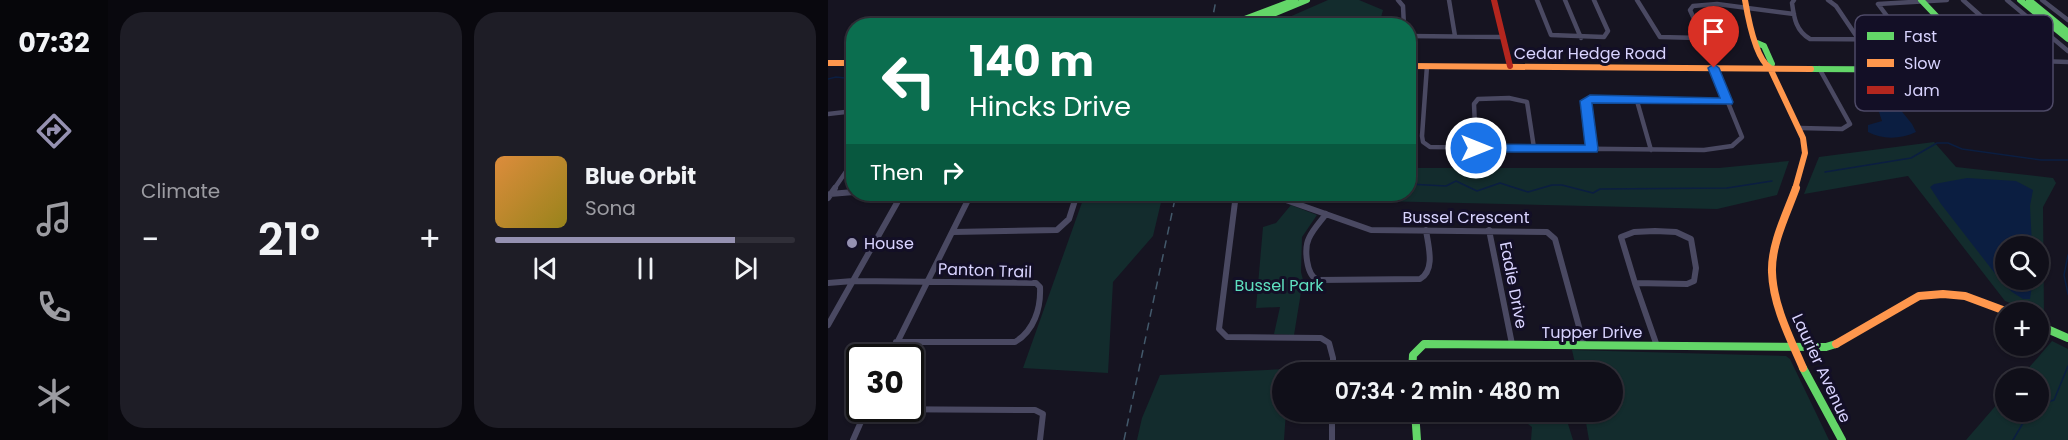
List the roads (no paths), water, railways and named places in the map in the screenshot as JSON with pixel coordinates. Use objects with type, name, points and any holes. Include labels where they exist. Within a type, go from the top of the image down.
[{"type":"street","points":[[1247,18],[1295,0]]},
{"type":"street","points":[[1263,18],[1307,0]]},
{"type":"street","points":[[1398,0],[1403,6],[1404,18]]},
{"type":"street","points":[[1449,0],[1455,36]]},
{"type":"street","points":[[1494,0],[1510,66]]},
{"type":"street","points":[[1537,0],[1549,34],[1556,37],[1604,37],[1609,34],[1594,0]]},
{"type":"street","points":[[1565,0],[1581,38]]},
{"type":"street","points":[[1637,0],[1656,34],[1664,39],[1700,38],[1700,32],[1690,10],[1692,6],[1746,4],[1794,14]]},
{"type":"street","points":[[1794,0],[1794,14],[1801,33],[1808,39],[1855,40]]},
{"type":"street","points":[[1828,0],[1836,6],[1855,34]]},
{"type":"street","points":[[1886,15],[1878,4],[1947,0]]},
{"type":"street","points":[[1964,0],[1981,15]]},
{"type":"street","points":[[2007,0],[2025,15]]},
{"type":"street","points":[[2020,0],[2038,15]]},
{"type":"street","points":[[2029,0],[2047,15]]},
{"type":"street","points":[[2042,0],[2068,21]]},
{"type":"street","points":[[1922,1],[1935,15]]},
{"type":"street","name":"Laurier Avenue","points":[[1746,4],[1749,25],[1757,43],[1756,47],[1763,63],[1770,68],[1804,140],[1803,165],[1774,251],[1772,269],[1777,300],[1794,348],[1842,440]]},
{"type":"street","points":[[2053,20],[2068,32]]},
{"type":"street","points":[[2053,27],[2068,39]]},
{"type":"street","points":[[1416,36],[1502,37]]},
{"type":"street","points":[[2053,38],[2068,51]]},
{"type":"street","points":[[828,58],[846,58]]},
{"type":"street","points":[[828,63],[846,63]]},
{"type":"street","name":"Cedar Hedge Road","points":[[1416,66],[1855,68]]},
{"type":"street","points":[[1427,66],[1423,142],[1432,148],[1650,150],[1715,150],[1737,145],[1742,137],[1714,68]]},
{"type":"street","points":[[1800,128],[1842,129],[1849,126],[1819,68]]},
{"type":"street","points":[[1476,148],[1474,104],[1478,99],[1489,98],[1527,102],[1534,148]]},
{"type":"street","points":[[1592,149],[1586,101],[1590,99],[1728,102]]},
{"type":"street","points":[[1637,101],[1650,150]]},
{"type":"street","points":[[828,114],[846,112]]},
{"type":"street","points":[[829,195],[846,171]]},
{"type":"street","points":[[829,195],[846,193]]},
{"type":"street","points":[[828,325],[898,201]]},
{"type":"street","points":[[896,342],[968,201]]},
{"type":"street","points":[[952,232],[1057,230],[1065,226],[1075,201]]},
{"type":"street","points":[[1235,201],[1219,329],[1227,337],[1321,338],[1329,343],[1333,362]]},
{"type":"street","name":"Bussel Crescent","points":[[1289,201],[1371,230],[1542,231],[1552,235],[1584,345]]},
{"type":"street","points":[[1326,214],[1308,239],[1308,272],[1312,278],[1318,280],[1418,280],[1425,277],[1430,267],[1426,230]]},
{"type":"street","name":"Eadie Drive","points":[[1490,230],[1512,344]]},
{"type":"street","points":[[1635,284],[1687,284],[1694,281],[1697,275],[1693,242],[1686,235],[1678,232],[1626,233],[1621,241],[1635,284],[1657,346]]},
{"type":"street","name":"Panton Trail","points":[[828,283],[853,281],[1036,283],[1040,287],[1040,296],[1028,331],[1015,342],[896,342]]},
{"type":"street","name":"Tupper Drive","points":[[1412,362],[1415,350],[1424,344],[1826,347],[1842,343],[1919,296],[1953,294],[1977,298],[1995,306]]},
{"type":"street","points":[[2049,330],[2068,338]]},
{"type":"street","points":[[924,409],[1035,410],[1045,417],[1040,440]]},
{"type":"street","points":[[853,440],[861,422]]},
{"type":"street","points":[[1332,422],[1332,440]]},
{"type":"street","points":[[1416,422],[1418,440]]},
{"type":"water","points":[[1879,111],[1901,111],[1916,132],[1892,138],[1868,132],[1868,125],[1882,121]]},
{"type":"water","points":[[1967,178],[2016,181],[2033,190],[2030,206],[2032,236],[1995,236],[1995,274],[1941,204],[1930,187],[1934,184]]},
{"type":"water","points":[[2010,290],[2031,290],[2030,299],[2023,299]]},
{"type":"waterway","points":[[828,79],[846,78]]},
{"type":"waterway","points":[[1825,172],[1911,158],[1937,143],[1948,143],[1962,149],[2041,160],[2068,160]]},
{"type":"waterway","points":[[1416,184],[1446,186],[1456,181],[1477,191],[1500,183],[1528,192],[1552,185],[1562,185],[1593,193],[1600,189],[1727,188],[1772,181]]},
{"type":"waterway","points":[[2068,255],[2064,275],[2068,294]]},
{"type":"waterway","points":[[2049,402],[2054,400],[2068,366]]},
{"type":"waterway","points":[[2013,440],[2024,422]]},
{"type":"railway","points":[[1213,18],[1216,0]]},
{"type":"railway","points":[[1124,440],[1175,201]]},
{"type":"place","name":"House","points":[[852,243]]},
{"type":"park label","name":"Bussel Park","points":[[1279,285]]}]
